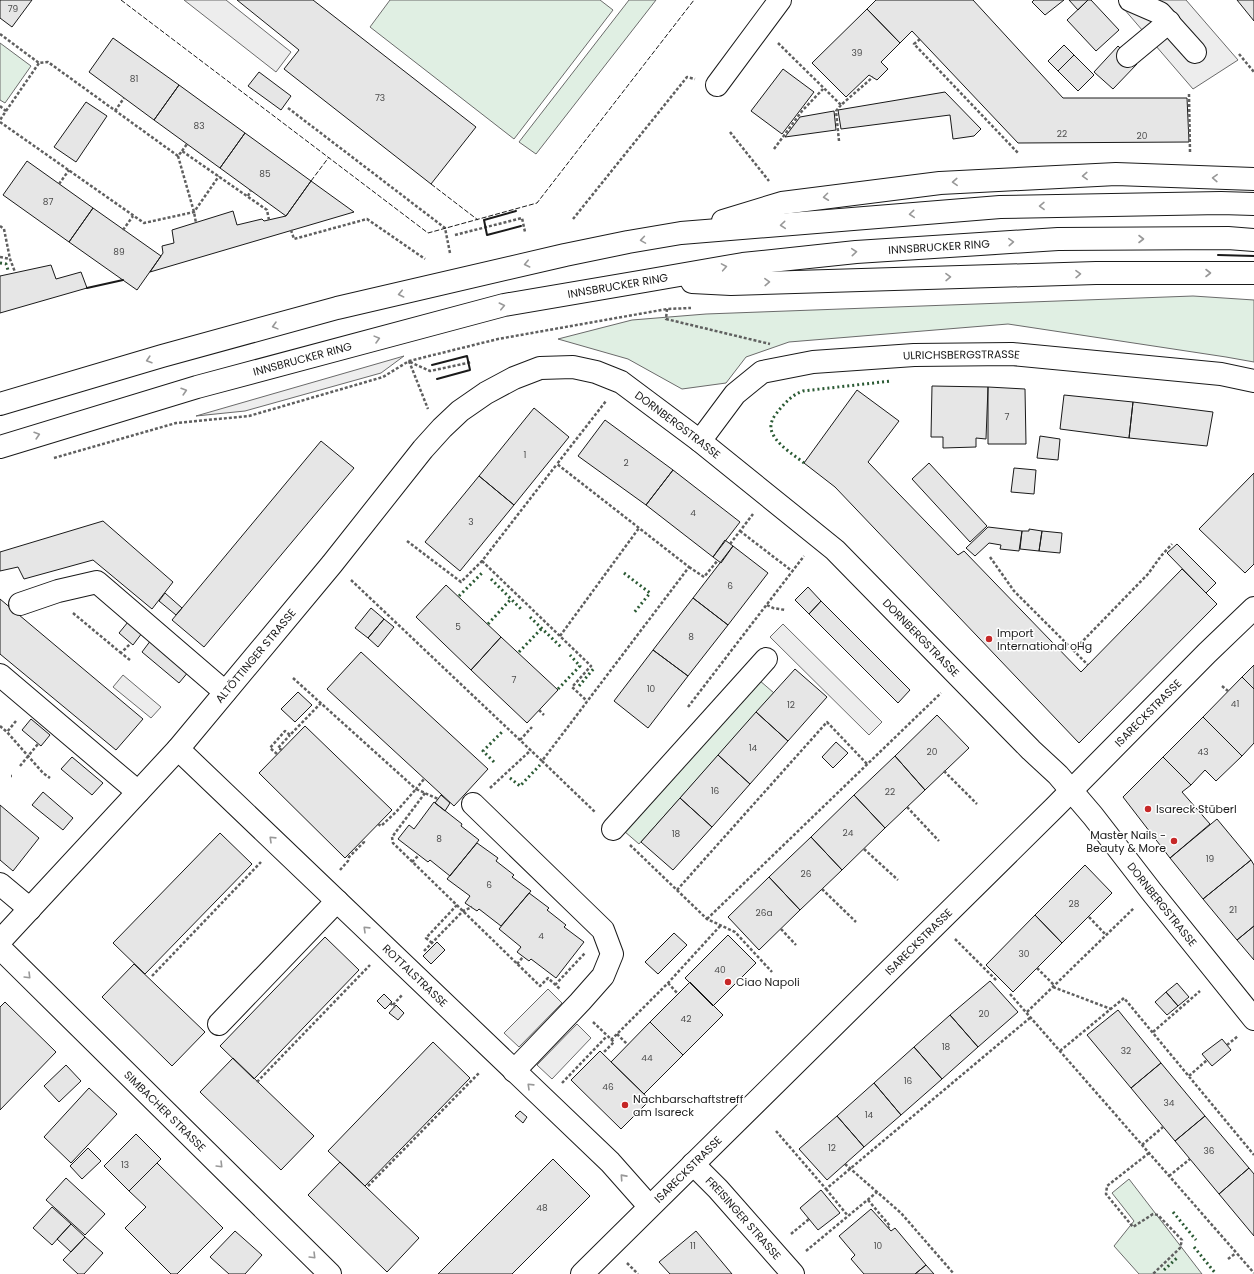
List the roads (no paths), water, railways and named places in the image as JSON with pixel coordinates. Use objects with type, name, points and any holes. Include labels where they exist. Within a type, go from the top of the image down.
[{"type":"main road","points":[[716,85],[780,0]]},
{"type":"main road","points":[[1130,0],[1160,13],[1195,52]]},
{"type":"main road","points":[[1128,56],[1169,22]]},
{"type":"main road","points":[[682,233],[782,203],[940,183],[1116,174],[1254,179]]},
{"type":"main road","points":[[0,404],[162,356],[337,308],[565,255],[682,233],[1000,207],[1221,203],[1254,204]]},
{"type":"main road","name":"INNSBRUCKER RING","points":[[0,447],[197,387],[504,305],[743,264],[856,252],[1058,239],[1228,238],[1254,240]]},
{"type":"main road","points":[[645,281],[731,284],[1096,273],[1254,273]]},
{"type":"main road","name":"ULRICHSBERGSTRASSE","points":[[700,441],[735,394],[762,372],[813,362],[914,355],[1012,354],[1221,374],[1254,381]]},
{"type":"main road","name":"DORNBERGSTRASSE","points":[[514,378],[540,368],[573,367],[596,372],[621,382],[700,441],[835,550],[1058,775],[1093,816],[1254,1019]]},
{"type":"main road","name":"ALTÖTTINGER STRASSE","points":[[0,942],[178,749],[332,564],[423,449],[442,428],[460,411],[486,393],[514,378]]},
{"type":"main road","points":[[20,604],[58,591],[97,582],[225,692]]},
{"type":"main road","name":"ISARECKSTRASSE","points":[[582,1274],[1254,608]]},
{"type":"main road","points":[[613,829],[766,659]]},
{"type":"main road","points":[[0,675],[138,792]]},
{"type":"main road","name":"ROTTALSTRASSE","points":[[178,749],[610,1162],[649,1206]]},
{"type":"main road","points":[[473,804],[603,930],[612,954],[603,976],[514,1071]]},
{"type":"main road","points":[[0,884],[30,909]]},
{"type":"main road","points":[[219,1024],[337,901]]},
{"type":"main road","name":"SIMBACHER STRASSE","points":[[0,948],[330,1274]]},
{"type":"main road","name":"FREISINGER STRASSE","points":[[692,1164],[718,1189],[790,1270]]},
{"type":"place","name":"Import International oHg","points":[[989,639]]},
{"type":"place","name":"Isareck Stüberl","points":[[1148,809]]},
{"type":"place","name":"Master Nails - Beauty & More","points":[[1174,841]]},
{"type":"place","name":"Ciao Napoli","points":[[728,982]]},
{"type":"place","name":"Nachbarschaftstreff am Isareck","points":[[625,1105]]}]
